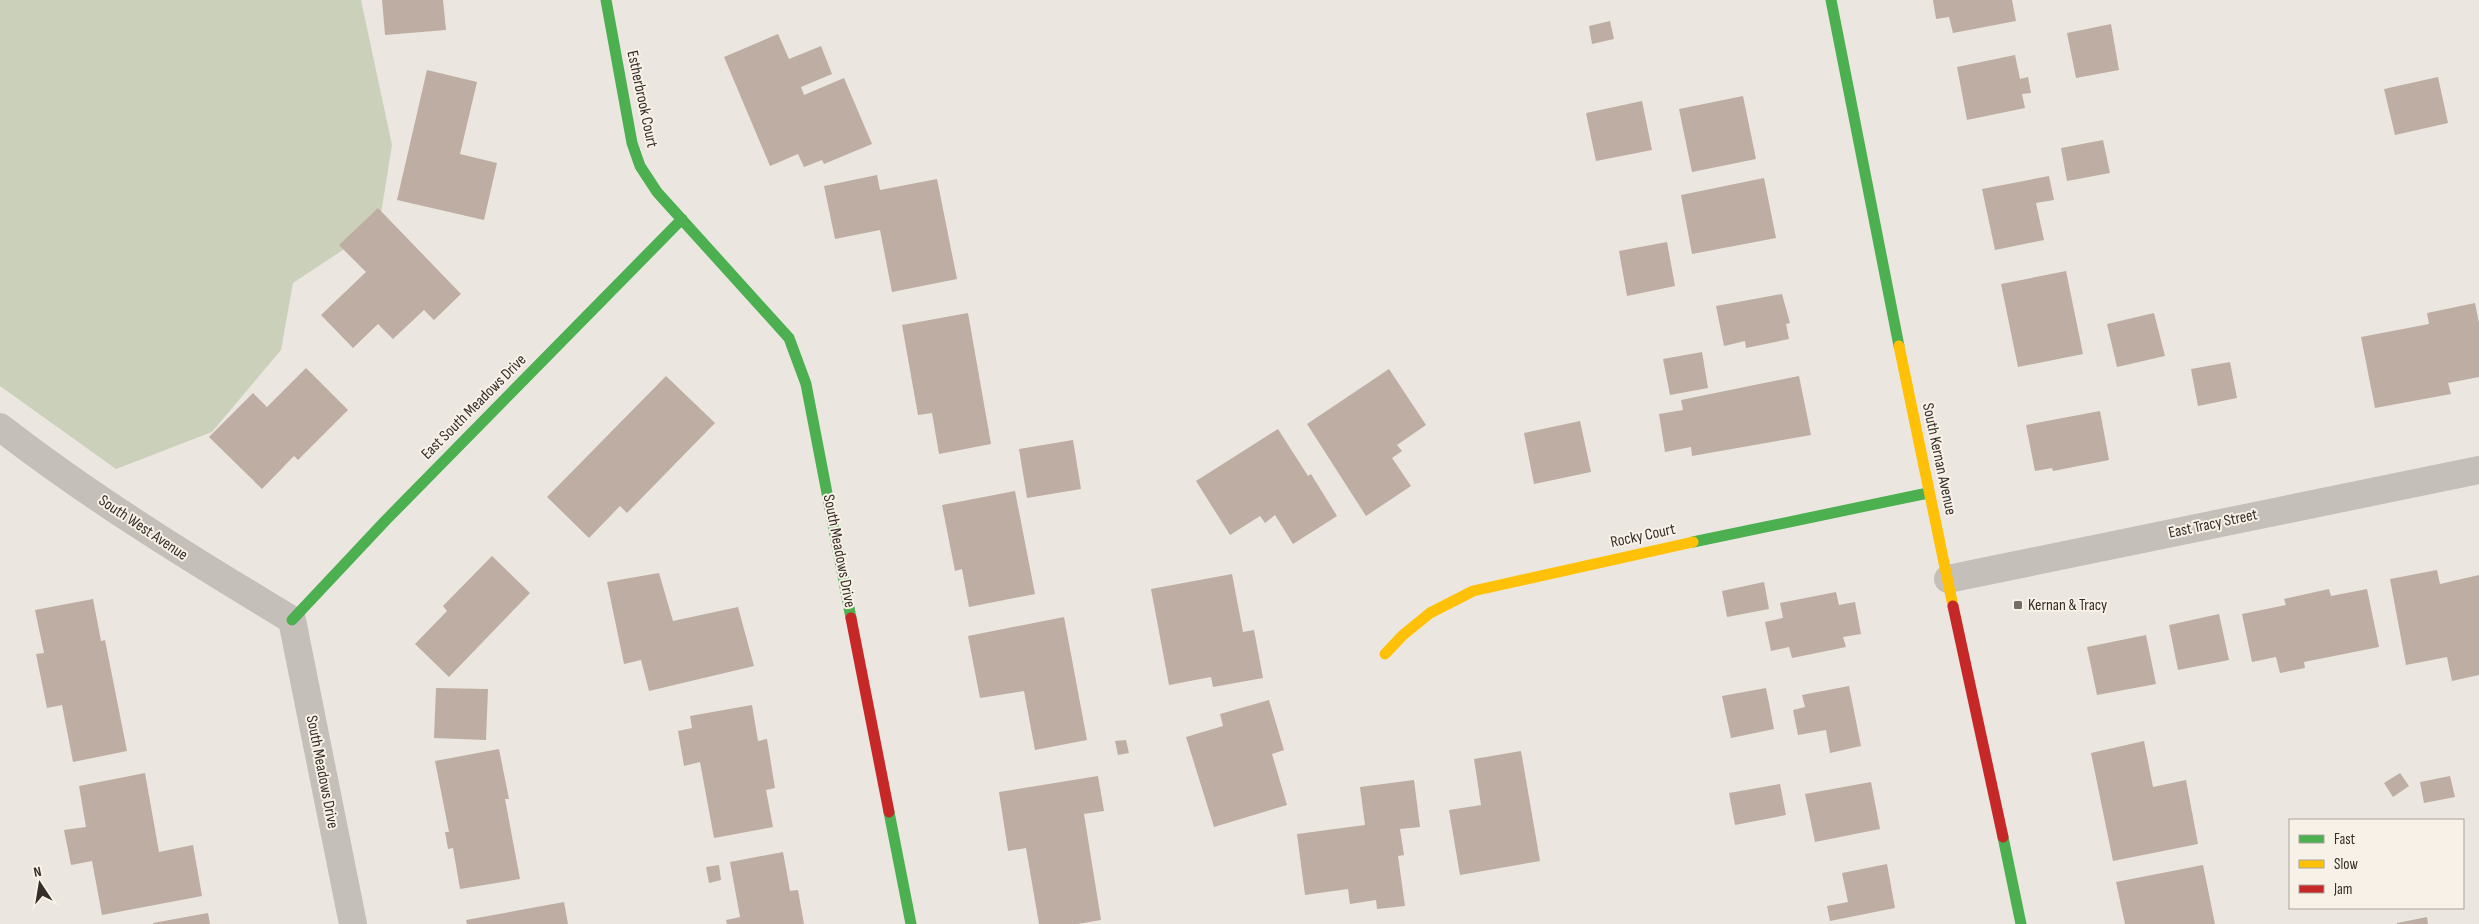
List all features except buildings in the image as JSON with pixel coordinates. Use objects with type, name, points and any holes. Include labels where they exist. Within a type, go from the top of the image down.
[{"type":"street","name":"Estherbrook Court","points":[[606,0],[632,143],[640,166],[653,186],[682,219]]},
{"type":"street","name":"South Kernan Avenue","points":[[1831,0],[1928,493],[1948,578],[2021,924]]},
{"type":"street","name":"East South Meadows Drive","points":[[292,620],[386,520],[682,219]]},
{"type":"street","name":"South Meadows Drive","points":[[682,219],[789,338],[806,384],[911,924]]},
{"type":"street","name":"South West Avenue","points":[[0,427],[41,459],[165,544],[292,620]]},
{"type":"street","name":"East Tracy Street","points":[[1948,578],[2479,470]]},
{"type":"street","name":"Rocky Court","points":[[1385,654],[1403,635],[1430,613],[1473,592],[1640,552],[1928,493]]},
{"type":"street","name":"South Meadows Drive","points":[[292,620],[352,924]]},
{"type":"green space","points":[[0,0],[361,0],[392,145],[379,226],[293,283],[281,350],[212,432],[116,469],[0,386]]},
{"type":"traffic: fast","points":[[606,0],[632,143],[640,166],[657,192],[789,338],[806,384],[851,618]]},
{"type":"traffic: fast","points":[[1831,0],[1899,346]]},
{"type":"traffic: fast","points":[[292,620],[386,520],[682,219]]},
{"type":"traffic: fast","points":[[1693,542],[1928,493]]},
{"type":"traffic: fast","points":[[889,812],[911,924]]},
{"type":"traffic: fast","points":[[2003,837],[2021,924]]},
{"type":"traffic: slow","points":[[1899,346],[1953,606]]},
{"type":"traffic: slow","points":[[1385,654],[1403,635],[1430,613],[1473,591],[1693,542]]},
{"type":"traffic: jam","points":[[1953,606],[2003,837]]},
{"type":"traffic: jam","points":[[851,618],[889,812]]},
{"type":"place","name":"Kernan & Tracy","points":[[2018,605]]}]
